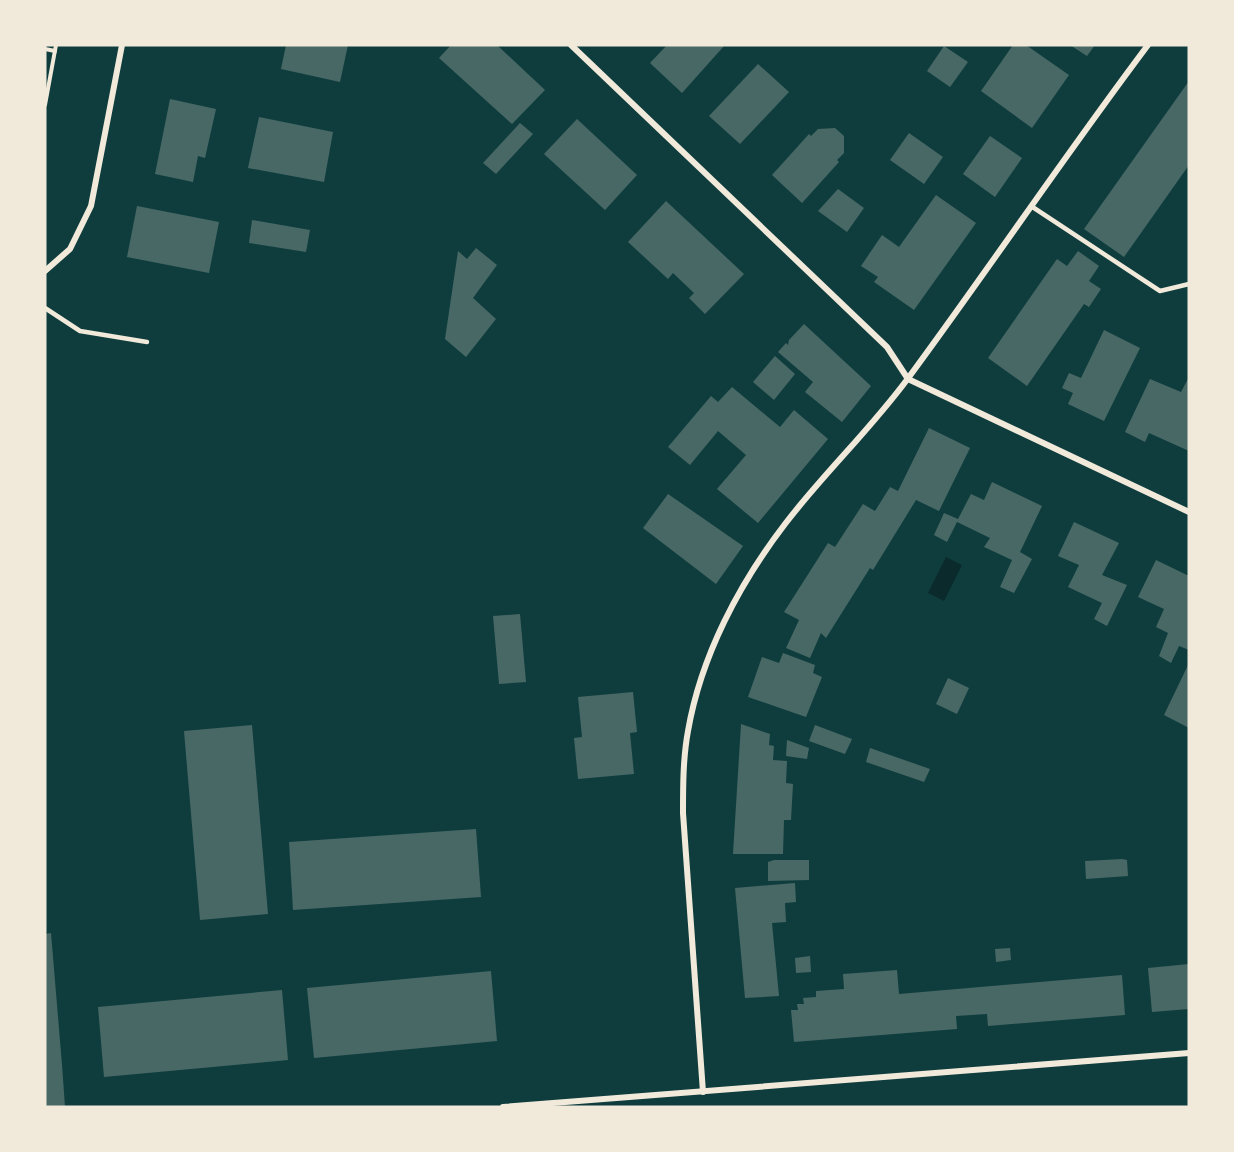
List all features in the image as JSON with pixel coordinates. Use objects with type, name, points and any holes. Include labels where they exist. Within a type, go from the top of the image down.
[{"type":"street","points":[[45,271],[70,249],[91,206],[122,45]]},
{"type":"street","points":[[571,45],[887,347],[908,379],[1189,512]]},
{"type":"street","points":[[703,1092],[683,813],[688,731],[697,693],[713,647],[734,602],[784,525],[908,379],[1030,206],[1148,45]]},
{"type":"street","points":[[503,1107],[1189,1053]]},
{"type":"lane","points":[[1030,206],[1160,291],[1189,284]]},
{"type":"lane","points":[[45,308],[80,331],[147,342]]},
{"type":"path","points":[[45,105],[56,45]]},
{"type":"path","points":[[45,49],[55,51]]},
{"type":"water","points":[[946,557],[962,565],[944,601],[928,593]]},
{"type":"building","points":[[286,45],[348,45],[340,82],[281,69]]},
{"type":"building","points":[[451,45],[497,45],[545,90],[512,124],[439,58]]},
{"type":"building","points":[[667,45],[724,46],[682,93],[650,63]]},
{"type":"building","points":[[1013,45],[1026,45],[1069,75],[1032,128],[981,91]]},
{"type":"building","points":[[1070,45],[1095,45],[1087,56]]},
{"type":"building","points":[[944,46],[968,62],[950,87],[927,71]]},
{"type":"building","points":[[758,64],[789,92],[740,144],[709,116]]},
{"type":"building","points":[[1189,81],[1189,165],[1124,257],[1084,229]]},
{"type":"building","points":[[170,99],[216,109],[205,158],[198,156],[193,182],[155,174]]},
{"type":"building","points":[[259,117],[333,132],[324,182],[248,168]]},
{"type":"building","points":[[577,119],[637,175],[605,210],[544,154]]},
{"type":"building","points":[[520,123],[533,134],[496,174],[483,163]]},
{"type":"building","points":[[835,128],[844,136],[844,153],[837,160],[839,162],[802,203],[772,175],[809,134],[811,136],[818,129]]},
{"type":"building","points":[[909,133],[943,157],[924,184],[890,160]]},
{"type":"building","points":[[990,136],[1022,158],[995,197],[963,174]]},
{"type":"building","points":[[838,189],[864,208],[847,232],[818,211]]},
{"type":"building","points":[[936,195],[976,223],[914,310],[874,282],[878,277],[861,266],[882,235],[899,247]]},
{"type":"building","points":[[666,201],[744,274],[705,314],[689,298],[694,293],[673,273],[668,279],[628,242]]},
{"type":"building","points":[[137,206],[219,222],[209,273],[127,257]]},
{"type":"building","points":[[252,220],[310,230],[306,252],[249,243]]},
{"type":"building","points":[[476,248],[497,265],[473,298],[496,319],[466,357],[445,339],[458,251],[467,259]]},
{"type":"building","points":[[1078,251],[1099,266],[1089,281],[1101,289],[1089,307],[1084,304],[1027,386],[988,358],[1057,259],[1067,266]]},
{"type":"building","points":[[804,324],[871,386],[842,422],[805,392],[813,382],[778,352],[786,343],[788,345],[789,340]]},
{"type":"building","points":[[1104,330],[1140,348],[1104,421],[1068,404],[1073,393],[1062,388],[1069,373],[1081,378]]},
{"type":"building","points":[[775,356],[795,374],[774,400],[753,382]]},
{"type":"building","points":[[1189,377],[1189,451],[1149,433],[1145,442],[1125,432],[1150,379],[1181,392]]},
{"type":"building","points":[[732,387],[780,427],[794,410],[828,439],[758,523],[717,489],[746,455],[718,431],[690,465],[668,447],[711,396],[718,402]]},
{"type":"building","points":[[929,428],[970,448],[939,511],[916,500],[873,570],[870,568],[826,638],[821,633],[810,658],[786,648],[799,620],[784,612],[828,543],[835,547],[863,504],[875,511],[890,487],[898,491]]},
{"type":"building","points":[[992,482],[1042,506],[1020,552],[1032,559],[1014,593],[1000,587],[1012,560],[984,547],[990,538],[957,522],[947,542],[934,535],[944,513],[958,519],[971,494],[984,500]]},
{"type":"building","points":[[668,494],[743,546],[716,584],[643,528]]},
{"type":"building","points":[[1074,522],[1119,543],[1102,575],[1127,585],[1107,626],[1094,619],[1102,603],[1068,587],[1079,565],[1058,556]]},
{"type":"building","points":[[1156,560],[1189,576],[1189,650],[1179,646],[1171,663],[1159,656],[1168,633],[1156,627],[1164,609],[1138,597]]},
{"type":"building","points":[[520,614],[526,682],[499,684],[493,616]]},
{"type":"building","points":[[783,653],[815,665],[813,673],[822,677],[806,717],[748,697],[762,657],[779,663]]},
{"type":"building","points":[[1189,663],[1189,728],[1164,715]]},
{"type":"building","points":[[948,678],[969,688],[957,714],[936,704]]},
{"type":"building","points":[[633,692],[637,732],[630,733],[634,774],[578,779],[574,738],[582,737],[578,697]]},
{"type":"building","points":[[741,724],[770,734],[769,745],[774,746],[773,760],[787,761],[786,783],[793,784],[791,820],[784,820],[783,854],[733,854]]},
{"type":"building","points":[[252,725],[268,914],[200,920],[184,731]]},
{"type":"building","points":[[815,725],[852,739],[845,754],[809,741]]},
{"type":"building","points":[[787,740],[809,748],[807,759],[786,756]]},
{"type":"building","points":[[870,748],[930,769],[924,782],[866,762]]},
{"type":"building","points":[[476,829],[481,897],[293,910],[289,842]]},
{"type":"building","points":[[809,860],[809,880],[768,881],[768,862]]},
{"type":"building","points":[[1127,860],[1128,876],[1086,879],[1085,861]]},
{"type":"building","points":[[795,883],[796,902],[785,903],[786,922],[772,923],[779,996],[745,998],[735,888]]},
{"type":"building","points":[[51,933],[65,1107],[45,1107],[45,934]]},
{"type":"building","points":[[1010,948],[1011,960],[996,962],[995,949]]},
{"type":"building","points":[[810,956],[811,972],[796,973],[795,958]]},
{"type":"building","points":[[1189,964],[1189,1009],[1152,1012],[1148,968]]},
{"type":"building","points":[[897,970],[899,994],[1122,975],[1125,1015],[988,1026],[987,1014],[956,1016],[957,1029],[794,1042],[791,1010],[798,1010],[797,1004],[804,1004],[803,998],[816,997],[816,991],[844,989],[843,974]]},
{"type":"building","points":[[491,971],[497,1041],[314,1058],[307,988]]},
{"type":"building","points":[[282,990],[288,1060],[104,1077],[98,1007]]}]
